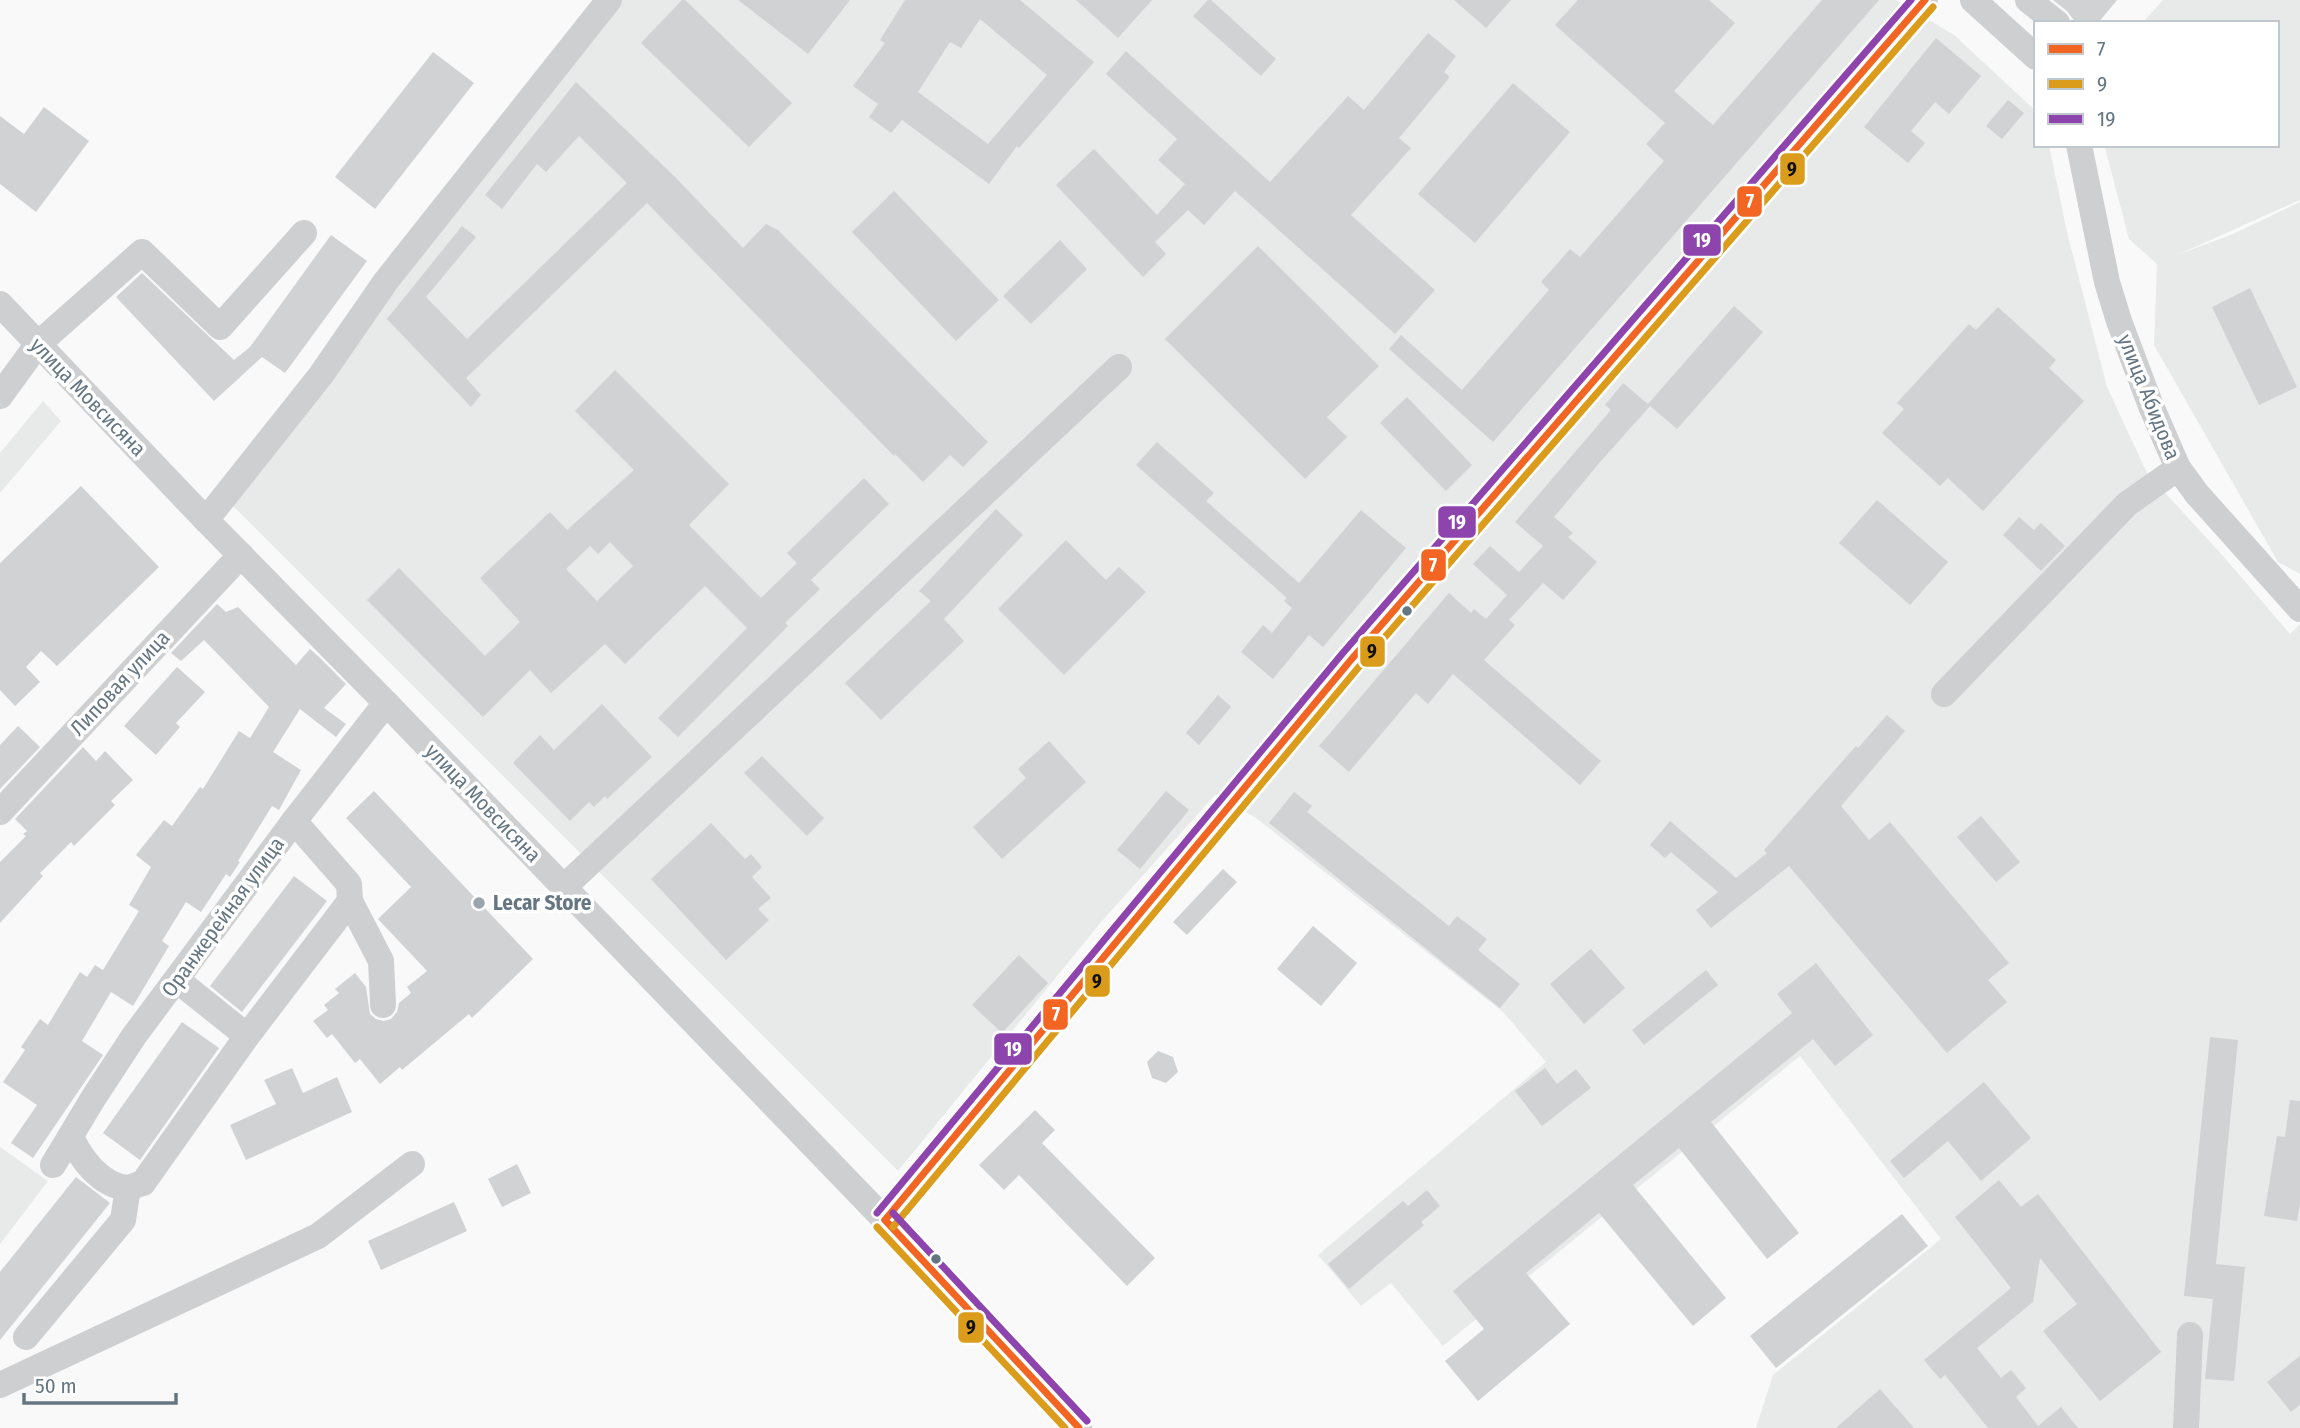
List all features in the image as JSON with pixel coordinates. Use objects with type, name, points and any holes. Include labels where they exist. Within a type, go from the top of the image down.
[{"type":"street","points":[[206,520],[321,375],[386,281],[609,0]]},
{"type":"street","points":[[885,1220],[1350,661],[1925,0]]},
{"type":"street","points":[[1973,0],[2034,55]]},
{"type":"street","points":[[2028,0],[2054,21]]},
{"type":"street","name":"улица Абидова","points":[[2079,147],[2107,282],[2151,406],[2178,468],[2197,494],[2300,609]]},
{"type":"street","points":[[0,396],[37,345],[142,251],[220,327],[304,233]]},
{"type":"street","name":"улица Мовсисяна","points":[[0,304],[885,1220],[1079,1428]]},
{"type":"street","points":[[564,887],[1119,367]]},
{"type":"street","points":[[1944,694],[2127,504],[2178,468]]},
{"type":"street","name":"Липовая улица","points":[[0,812],[241,555]]},
{"type":"street","name":"Оранжерейная улица","points":[[53,1165],[134,1036],[294,821],[386,703]]},
{"type":"street","points":[[294,821],[349,884],[350,901],[381,961],[383,1005]]},
{"type":"street","points":[[71,1137],[82,1160],[106,1179],[128,1188],[143,1183],[247,1036],[350,901]]},
{"type":"street","points":[[177,980],[247,1036]]},
{"type":"street","points":[[0,1385],[318,1236],[412,1164]]},
{"type":"street","points":[[26,1338],[123,1220],[128,1188]]},
{"type":"street","points":[[2186,1428],[2190,1335]]},
{"type":"shaded area","points":[[618,0],[1896,0],[1954,35],[2034,109],[2034,147],[2049,147],[2067,232],[2107,387],[2147,473],[2290,634],[2300,624],[2300,1428],[1756,1428],[1773,1375],[1941,1239],[1800,1056],[1443,1346],[1391,1283],[1361,1306],[1318,1255],[1546,1062],[1503,1012],[1256,818],[1215,795],[1102,921],[898,1171],[231,504]]},
{"type":"shaded area","points":[[2163,0],[2300,0],[2300,200],[2177,255],[2233,234],[2300,202],[2300,574],[2278,562],[2154,345],[2157,264],[2129,239],[2105,148],[2279,147],[2279,21],[2144,21]]},
{"type":"shaded area","points":[[43,401],[61,421],[0,493],[0,453]]},
{"type":"shaded area","points":[[0,1147],[48,1181],[0,1244]]},
{"type":"building","points":[[682,0],[792,103],[749,147],[641,43]]},
{"type":"building","points":[[738,0],[850,0],[808,54]]},
{"type":"building","points":[[905,0],[1020,0],[1094,62],[1019,148],[1017,146],[989,184],[902,120],[891,133],[869,117],[878,104],[853,86],[885,43],[880,40]],"holes":[[[980,19],[1047,75],[988,144],[918,92],[950,42],[961,48]]]},
{"type":"building","points":[[1076,0],[1152,0],[1118,38]]},
{"type":"building","points":[[1208,0],[1276,59],[1261,76],[1193,16]]},
{"type":"building","points":[[1454,0],[1511,0],[1486,28]]},
{"type":"building","points":[[1578,0],[1709,0],[1735,23],[1674,91],[1713,125],[1822,0],[1879,0],[1493,442],[1389,349],[1401,335],[1462,390],[1549,290],[1541,282],[1570,249],[1580,257],[1664,161],[1646,144],[1665,123],[1555,25]]},
{"type":"building","points":[[2053,0],[2117,0],[2100,21],[2074,21]]},
{"type":"building","points":[[1428,33],[1456,56],[1444,72],[1450,77],[1399,138],[1411,148],[1351,215],[1435,290],[1395,334],[1235,191],[1204,225],[1188,210],[1155,242],[1166,254],[1143,277],[1056,185],[1094,149],[1157,215],[1185,184],[1158,160],[1177,139],[1106,74],[1126,51],[1270,182],[1348,96],[1364,110]]},
{"type":"building","points":[[1936,38],[1981,76],[1949,114],[1935,102],[1911,131],[1925,143],[1908,163],[1864,127]]},
{"type":"building","points":[[433,52],[474,83],[375,209],[335,177]]},
{"type":"building","points":[[576,82],[675,177],[743,248],[766,224],[778,230],[988,442],[963,467],[950,455],[923,482],[895,454],[894,456],[647,203],[466,378],[481,395],[471,407],[387,319],[462,226],[476,237],[426,297],[467,339],[627,183],[579,136],[546,172],[537,164],[502,209],[485,195]]},
{"type":"building","points":[[1513,83],[1570,132],[1475,243],[1418,194]]},
{"type":"building","points":[[2008,100],[2024,113],[2002,139],[1986,126]]},
{"type":"building","points":[[44,107],[89,141],[36,212],[0,184],[0,116],[24,134]]},
{"type":"building","points":[[894,191],[999,300],[956,341],[852,232]]},
{"type":"building","points":[[331,235],[367,261],[285,373],[262,357],[214,401],[116,297],[142,273],[234,360],[250,347]]},
{"type":"building","points":[[1060,240],[1087,269],[1031,324],[1003,296]]},
{"type":"building","points":[[1258,246],[1379,366],[1327,417],[1347,437],[1305,479],[1165,339]]},
{"type":"building","points":[[2250,288],[2297,387],[2259,405],[2212,307]]},
{"type":"building","points":[[1734,306],[1763,332],[1677,429],[1650,406],[1601,461],[1554,517],[1573,533],[1568,537],[1597,562],[1563,600],[1543,583],[1509,620],[1515,625],[1484,660],[1601,761],[1580,785],[1453,674],[1428,704],[1416,693],[1349,772],[1319,746],[1449,593],[1471,613],[1474,609],[1486,619],[1507,595],[1473,564],[1490,546],[1519,572],[1543,546],[1515,522],[1611,410],[1605,405],[1623,383],[1648,404]]},
{"type":"building","points":[[1998,307],[2056,360],[2049,368],[2084,401],[1983,511],[1948,478],[1940,486],[1882,433],[1904,409],[1897,403],[1969,324],[1976,330]]},
{"type":"building","points":[[615,370],[729,484],[689,525],[761,598],[797,563],[787,553],[864,478],[889,504],[811,580],[820,589],[785,623],[788,626],[678,737],[658,718],[747,628],[705,586],[625,664],[605,644],[551,693],[530,670],[483,717],[367,600],[399,568],[485,656],[520,622],[480,578],[550,512],[567,530],[634,470],[575,411]],"holes":[[[610,542],[633,566],[597,601],[566,569],[590,546],[598,554]]]},
{"type":"building","points":[[1407,397],[1472,465],[1446,491],[1380,423]]},
{"type":"building","points":[[1157,442],[1214,493],[1206,501],[1299,583],[1361,510],[1406,548],[1323,647],[1309,635],[1273,679],[1241,652],[1263,625],[1272,633],[1292,608],[1284,601],[1287,598],[1136,465]]},
{"type":"building","points":[[81,486],[159,567],[57,666],[41,651],[26,667],[40,682],[15,706],[0,690],[0,563]]},
{"type":"building","points":[[1877,500],[1948,562],[1910,605],[1839,543]]},
{"type":"building","points":[[996,509],[1023,535],[944,619],[964,641],[881,720],[845,683],[931,601],[919,591]]},
{"type":"building","points":[[2019,517],[2034,530],[2041,523],[2065,546],[2041,571],[2003,535]]},
{"type":"building","points":[[1066,540],[1106,580],[1119,567],[1146,592],[1064,675],[998,609]]},
{"type":"building","points":[[217,604],[226,612],[238,607],[296,665],[310,649],[319,657],[346,684],[324,708],[346,724],[336,737],[300,709],[273,752],[301,770],[279,810],[272,806],[230,877],[226,874],[201,912],[186,902],[162,941],[169,946],[133,1006],[111,992],[82,1041],[103,1055],[33,1158],[11,1143],[37,1105],[3,1082],[25,1050],[21,1047],[40,1019],[48,1025],[80,972],[87,977],[95,965],[103,970],[139,911],[129,905],[151,867],[136,855],[164,820],[172,826],[200,787],[203,789],[239,731],[250,738],[269,707],[204,640],[181,661],[171,653]]},
{"type":"building","points":[[177,667],[205,692],[176,723],[180,727],[156,755],[124,726]]},
{"type":"building","points":[[1218,695],[1231,707],[1199,745],[1186,733]]},
{"type":"building","points":[[602,704],[652,757],[607,799],[605,796],[594,807],[589,802],[570,821],[513,763],[540,735],[554,750]]},
{"type":"building","points":[[1887,715],[1905,731],[1841,806],[1869,840],[1890,822],[2009,963],[1988,980],[2007,1002],[1947,1053],[1789,866],[1711,928],[1696,910],[1718,892],[1671,852],[1665,858],[1650,845],[1670,821],[1736,878],[1767,853],[1764,850]]},
{"type":"building","points":[[18,726],[40,747],[0,789],[0,745]]},
{"type":"building","points":[[1049,741],[1086,782],[1002,859],[973,827],[1026,778],[1018,769]]},
{"type":"building","points":[[83,747],[96,761],[105,751],[133,780],[111,801],[115,805],[74,846],[71,842],[40,873],[43,876],[0,923],[0,862],[26,836],[23,834],[27,831],[15,819]]},
{"type":"building","points":[[762,756],[824,818],[807,836],[744,773]]},
{"type":"building","points":[[374,791],[533,959],[472,1018],[469,1014],[402,1070],[400,1067],[380,1084],[360,1059],[355,1063],[332,1034],[327,1038],[313,1021],[328,1010],[324,1005],[339,993],[335,989],[355,973],[366,987],[370,1014],[384,1021],[391,1019],[397,1012],[399,1003],[411,993],[407,987],[427,971],[378,919],[411,887],[346,818]]},
{"type":"building","points":[[1166,791],[1189,810],[1140,869],[1117,850]]},
{"type":"building","points":[[1294,792],[1312,806],[1307,812],[1449,926],[1457,916],[1487,939],[1478,950],[1520,984],[1500,1008],[1269,823]]},
{"type":"building","points":[[1981,816],[2020,862],[1996,882],[1957,837]]},
{"type":"building","points":[[711,823],[745,859],[751,854],[762,867],[752,877],[771,898],[758,909],[769,920],[726,960],[651,879]]},
{"type":"building","points":[[1223,869],[1237,882],[1187,935],[1173,922]]},
{"type":"building","points":[[294,876],[327,901],[242,1012],[210,986]]},
{"type":"building","points":[[1313,926],[1357,963],[1321,1006],[1277,969]]},
{"type":"building","points":[[1591,949],[1625,988],[1584,1024],[1550,984]]},
{"type":"building","points":[[1019,955],[1048,983],[1002,1033],[972,1005]]},
{"type":"building","points":[[1816,963],[1873,1035],[1835,1066],[1813,1039],[1711,1122],[1799,1233],[1767,1259],[1679,1148],[1633,1185],[1726,1298],[1693,1326],[1599,1213],[1526,1273],[1570,1324],[1478,1401],[1445,1361],[1484,1329],[1453,1291],[1792,1013],[1777,994]]},
{"type":"building","points":[[1706,970],[1718,985],[1644,1045],[1632,1030]]},
{"type":"building","points":[[182,1022],[219,1048],[140,1160],[103,1133]]},
{"type":"building","points":[[2210,1037],[2238,1040],[2216,1264],[2245,1267],[2234,1381],[2205,1379],[2213,1299],[2184,1296]]},
{"type":"building","points":[[1158,1051],[1173,1057],[1178,1072],[1166,1083],[1152,1078],[1147,1062]]},
{"type":"building","points":[[292,1068],[303,1093],[337,1077],[352,1112],[246,1160],[230,1125],[276,1104],[264,1080]]},
{"type":"building","points":[[1545,1068],[1557,1084],[1576,1069],[1591,1088],[1542,1126],[1515,1091]]},
{"type":"building","points":[[1984,1082],[2031,1138],[1981,1181],[1948,1141],[1904,1178],[1890,1161]]},
{"type":"building","points":[[2290,1100],[2300,1101],[2300,1203],[2297,1221],[2264,1216],[2277,1136],[2285,1137]]},
{"type":"building","points":[[1035,1110],[1055,1130],[1042,1143],[1155,1258],[1127,1286],[1019,1175],[1004,1190],[979,1165]]},
{"type":"building","points":[[517,1164],[531,1193],[502,1207],[488,1179]]},
{"type":"building","points":[[76,1177],[110,1203],[0,1340],[0,1272]]},
{"type":"building","points":[[1999,1180],[2021,1207],[2038,1194],[2161,1352],[2100,1401],[2043,1331],[2077,1304],[2040,1258],[2033,1302],[1977,1348],[2001,1378],[2011,1370],[2026,1388],[2016,1397],[2038,1426],[2061,1407],[2078,1428],[1988,1428],[1945,1375],[1940,1379],[1924,1360],[2011,1288],[1955,1217]]},
{"type":"building","points":[[1427,1190],[1440,1206],[1421,1222],[1424,1225],[1349,1289],[1328,1264],[1403,1201],[1408,1206]]},
{"type":"building","points":[[454,1202],[467,1231],[381,1270],[368,1241]]},
{"type":"building","points":[[1902,1214],[1928,1246],[1776,1368],[1750,1336]]},
{"type":"building","points":[[2300,1356],[2300,1405],[2291,1412],[2267,1382]]},
{"type":"building","points":[[1880,1389],[1914,1428],[1836,1428]]},
{"type":"transit line","name":"19","points":[[877,1213],[1342,654],[1911,0]]},
{"type":"transit line","name":"7","points":[[885,1220],[1350,661],[1925,0]]},
{"type":"transit line","name":"9","points":[[893,1227],[1358,668],[1933,7]]},
{"type":"transit line","name":"19","points":[[893,1213],[1087,1421]]},
{"type":"transit line","name":"7","points":[[885,1220],[1079,1428]]},
{"type":"transit line","name":"9","points":[[877,1227],[1065,1428]]},
{"type":"place","name":"Lecar Store","points":[[479,903]]}]
